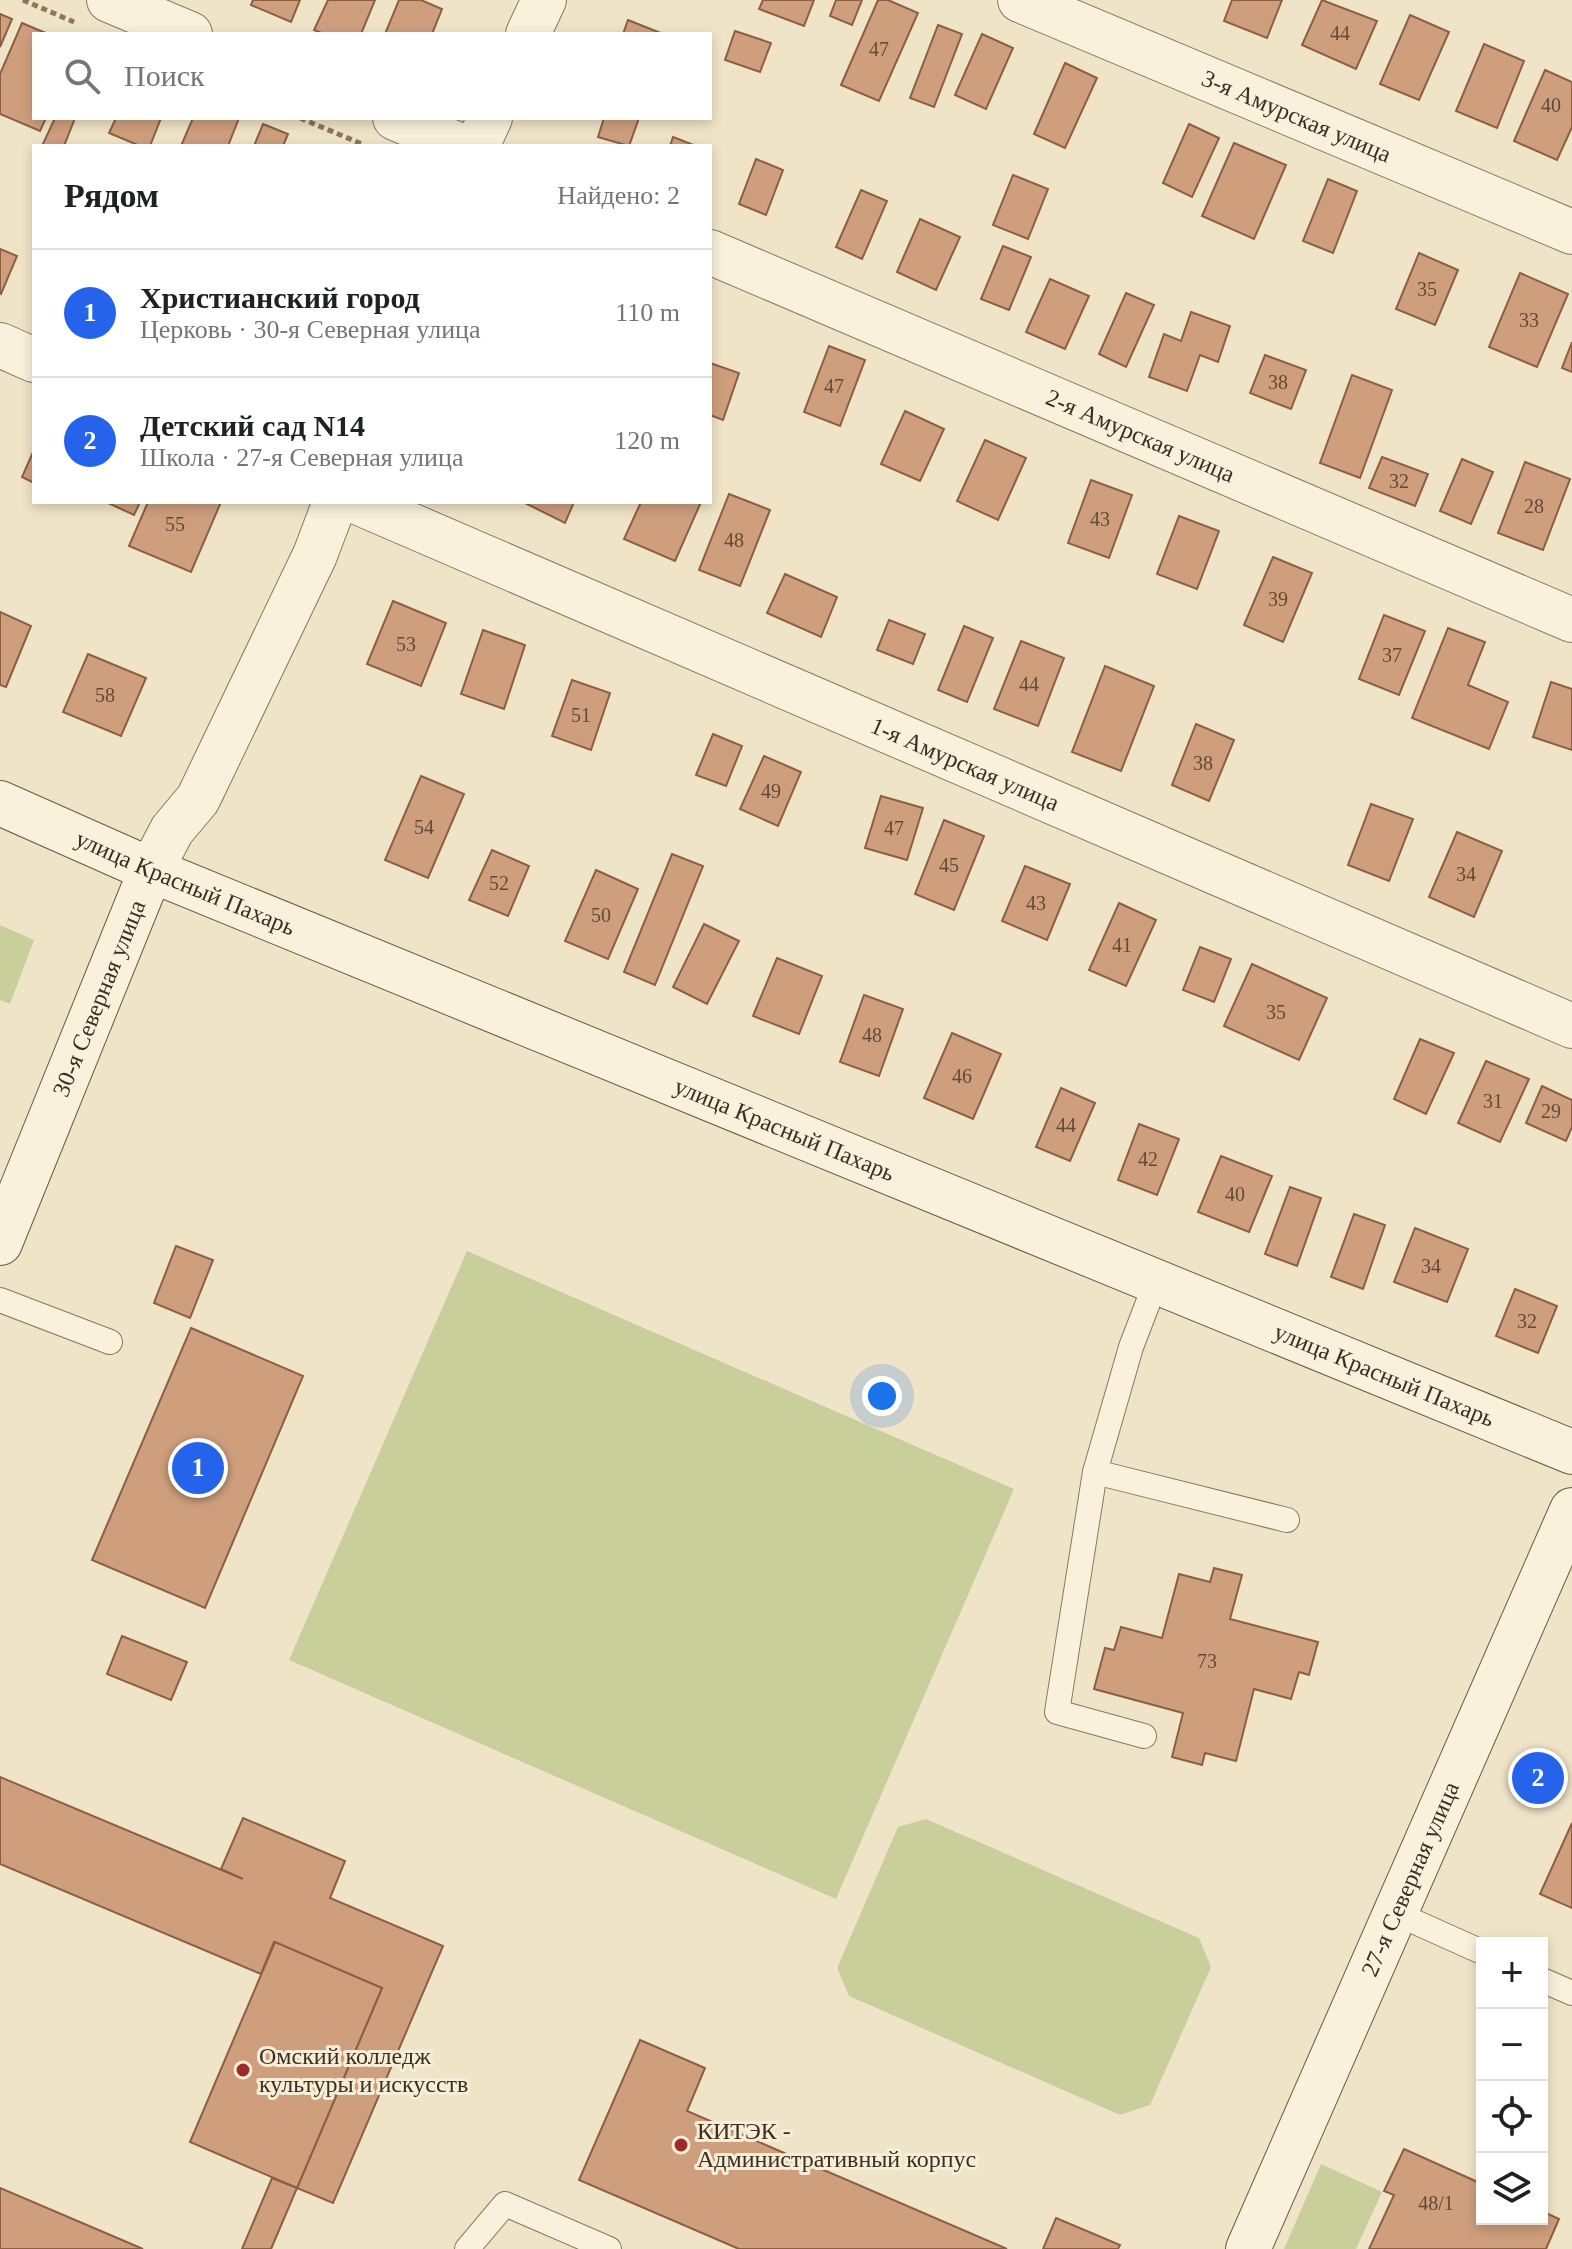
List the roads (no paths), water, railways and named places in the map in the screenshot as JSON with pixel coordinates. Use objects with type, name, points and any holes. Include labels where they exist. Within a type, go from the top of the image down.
[{"type":"street","points":[[529,32],[544,0]]},
{"type":"street","name":"3-я Амурская улица","points":[[1020,0],[1572,232]]},
{"type":"street","points":[[92,11],[181,32]]},
{"type":"street","points":[[400,120],[456,144]]},
{"type":"street","points":[[478,144],[489,120]]},
{"type":"street","name":"2-я Амурская улица","points":[[712,253],[1572,620]]},
{"type":"street","points":[[0,345],[32,359]]},
{"type":"street","name":"30-я Северная улица","points":[[0,1243],[151,870],[172,830],[198,799],[315,555],[334,504]]},
{"type":"street","name":"1-я Амурская улица","points":[[362,504],[1572,1026]]},
{"type":"street","name":"улица Красный Пахарь","points":[[0,803],[151,870],[1572,1452]]},
{"type":"street","name":"27-я Северная улица","points":[[1248,2249],[1572,1510]]},
{"type":"lane","points":[[1144,1736],[1057,1712],[1095,1472],[1131,1347],[1156,1282]]},
{"type":"lane","points":[[0,1300],[110,1342]]},
{"type":"lane","points":[[1095,1472],[1287,1520]]},
{"type":"lane","points":[[1395,1913],[1476,1949]]},
{"type":"lane","points":[[1548,1983],[1572,1993]]},
{"type":"lane","points":[[467,2249],[505,2204],[609,2249]]},
{"type":"place","name":"Христианский город","points":[[198,1468]]},
{"type":"place","name":"Детский сад N14","points":[[1538,1778]]},
{"type":"place","name":"Омский колледж культуры и искусств","points":[[243,2070]]},
{"type":"place","name":"КИТЭК - Административный корпус","points":[[681,2145]]}]
